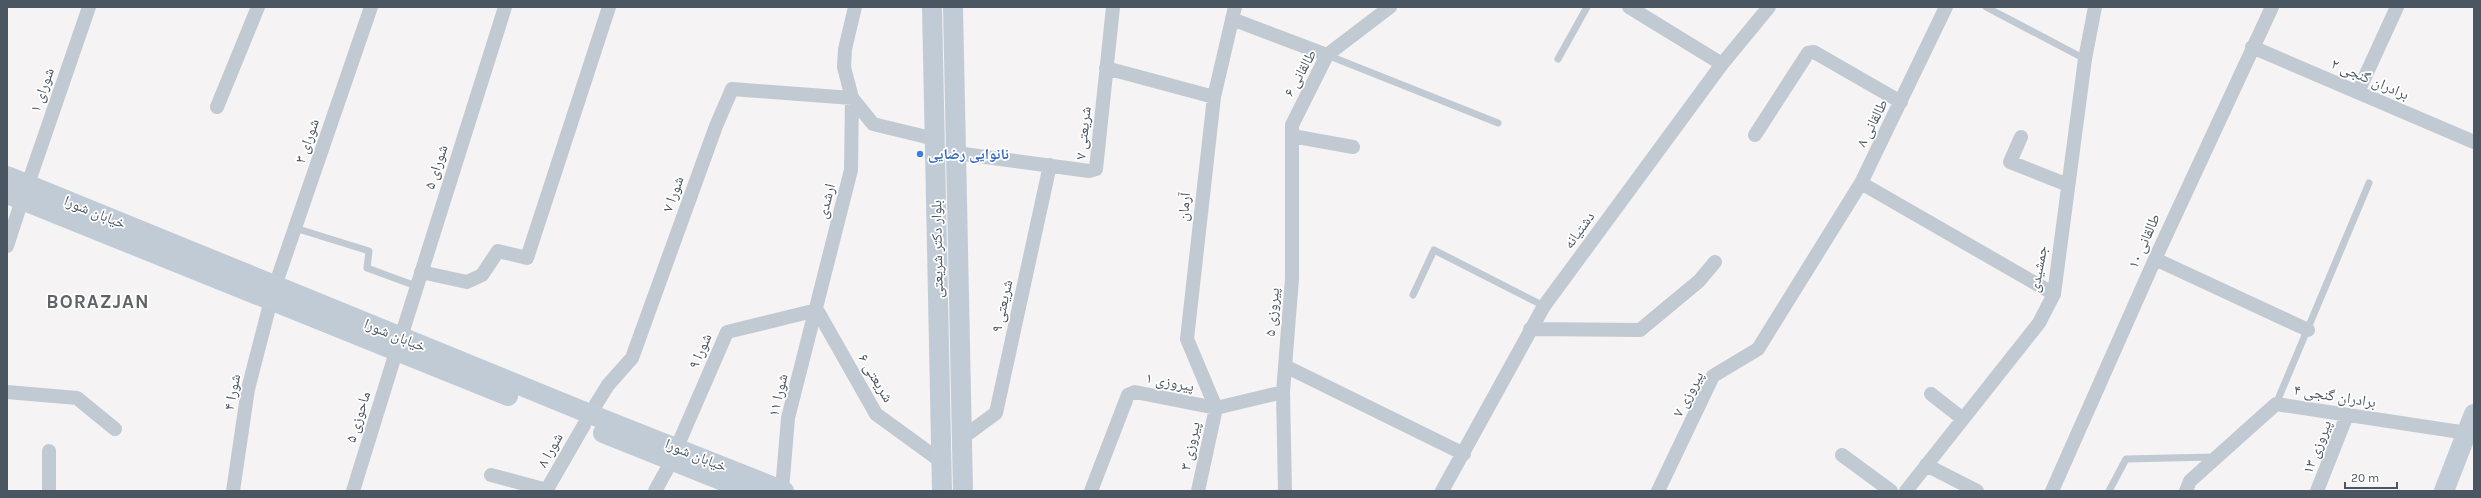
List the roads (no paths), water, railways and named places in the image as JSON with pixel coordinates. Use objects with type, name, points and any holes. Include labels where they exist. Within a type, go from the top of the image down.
[{"type":"street","name":"شورای ۱","points":[[7,246],[19,193],[89,7]]},
{"type":"street","points":[[217,108],[258,7]]},
{"type":"street","name":"شورای ۳","points":[[273,293],[371,7]]},
{"type":"street","name":"شورای ۵","points":[[398,345],[505,7]]},
{"type":"street","points":[[421,272],[467,282],[482,275],[498,251],[527,258],[609,7]]},
{"type":"street","points":[[855,7],[845,49],[844,67],[852,98],[874,124],[935,139]]},
{"type":"street","name":"بلوار دکتر شریعتی","points":[[932,7],[942,491]]},
{"type":"street","name":"بلوار دکتر شریعتی","points":[[954,7],[963,491]]},
{"type":"street","name":"شریعتی ۷","points":[[956,153],[1089,170],[1096,169],[1113,7]]},
{"type":"street","name":"طالقانی ۶","points":[[1292,136],[1292,125],[1327,55],[1390,7]]},
{"type":"street","points":[[1629,7],[1722,64]]},
{"type":"street","name":"دشتیانه","points":[[1442,491],[1464,454],[1530,329],[1544,306],[1722,64],[1769,7]]},
{"type":"street","name":"طالقانی ۸","points":[[1819,250],[1861,183],[1946,7]]},
{"type":"street","name":"جمشیدی","points":[[1906,491],[2039,323],[2054,294],[2084,59],[2095,7]]},
{"type":"street","name":"طالقانی ۱۰","points":[[2052,491],[2155,259],[2252,47],[2272,7]]},
{"type":"street","points":[[2358,92],[2397,7]]},
{"type":"street","points":[[1234,13],[1327,55]]},
{"type":"street","name":"آرمان","points":[[1216,408],[1187,339],[1214,97],[1234,13]]},
{"type":"street","name":"برادران گنجی ۲","points":[[2252,47],[2474,142]]},
{"type":"street","points":[[1755,135],[1808,53],[1814,52],[1901,102]]},
{"type":"street","points":[[1106,68],[1214,97]]},
{"type":"street","name":"شورا ۷","points":[[587,420],[608,385],[632,358],[716,126],[732,89],[852,98]]},
{"type":"street","name":"ارشدی","points":[[817,310],[851,170],[852,98]]},
{"type":"street","points":[[1292,136],[1353,147]]},
{"type":"street","name":"پیروزی ۵","points":[[1285,491],[1283,392],[1292,279],[1292,136]]},
{"type":"street","points":[[2021,137],[2010,162],[2068,186]]},
{"type":"street","name":"شریعتی ۹","points":[[962,438],[996,413],[1050,165]]},
{"type":"street","name":"خیابان شورا","points":[[7,176],[19,193],[674,454],[783,491]]},
{"type":"street","points":[[1861,183],[2054,294]]},
{"type":"street","name":"پیروزی ۷","points":[[1658,491],[1713,376],[1758,349],[1819,250]]},
{"type":"street","points":[[2155,259],[2308,330]]},
{"type":"street","points":[[1530,329],[1640,330],[1699,281],[1715,262]]},
{"type":"street","name":"شورا ۴","points":[[233,491],[248,389],[273,293]]},
{"type":"street","name":"شورا ۹","points":[[674,454],[727,332],[817,310]]},
{"type":"street","name":"شریعتی ۶","points":[[817,310],[876,414],[942,462]]},
{"type":"street","name":"شورا ۱۱","points":[[783,491],[788,418],[817,310]]},
{"type":"street","name":"ماحوزی ۵","points":[[354,491],[398,345]]},
{"type":"street","points":[[1285,366],[1464,454]]},
{"type":"street","points":[[940,371],[960,371]]},
{"type":"street","points":[[7,392],[77,398],[115,428]]},
{"type":"street","name":"پیروزی ۱","points":[[1091,491],[1128,395],[1135,392],[1216,408],[1283,392]]},
{"type":"street","points":[[1931,394],[1963,419]]},
{"type":"street","name":"برادران گنجی ۴","points":[[2186,491],[2190,481],[2276,404],[2467,433]]},
{"type":"street","name":"پیروزی ۳","points":[[1198,491],[1216,408]]},
{"type":"street","points":[[2444,491],[2474,414]]},
{"type":"street","name":"پیروزی ۱۳","points":[[2317,491],[2347,415]]},
{"type":"street","name":"شورا ۸","points":[[547,491],[587,420]]},
{"type":"street","points":[[49,450],[49,491]]},
{"type":"street","name":"خیابان شورا","points":[[674,454],[720,486],[748,491]]},
{"type":"street","points":[[655,491],[674,454]]},
{"type":"street","points":[[1842,455],[1891,491]]},
{"type":"street","points":[[1926,465],[1977,491]]},
{"type":"street","points":[[491,475],[547,491]]},
{"type":"lane","points":[[1558,59],[1586,7]]},
{"type":"lane","points":[[1986,7],[2084,59]]},
{"type":"lane","points":[[1327,55],[1498,123]]},
{"type":"lane","points":[[2276,404],[2369,183]]},
{"type":"lane","points":[[295,228],[369,251],[367,268],[416,286]]},
{"type":"lane","points":[[1413,295],[1434,250],[1544,306]]},
{"type":"lane","points":[[2109,491],[2126,459],[2217,457]]},
{"type":"place","name":"نانوایی رضایی","points":[[920,154]]},
{"type":"district","name":"BORAZJAN","points":[[98,302]]}]
